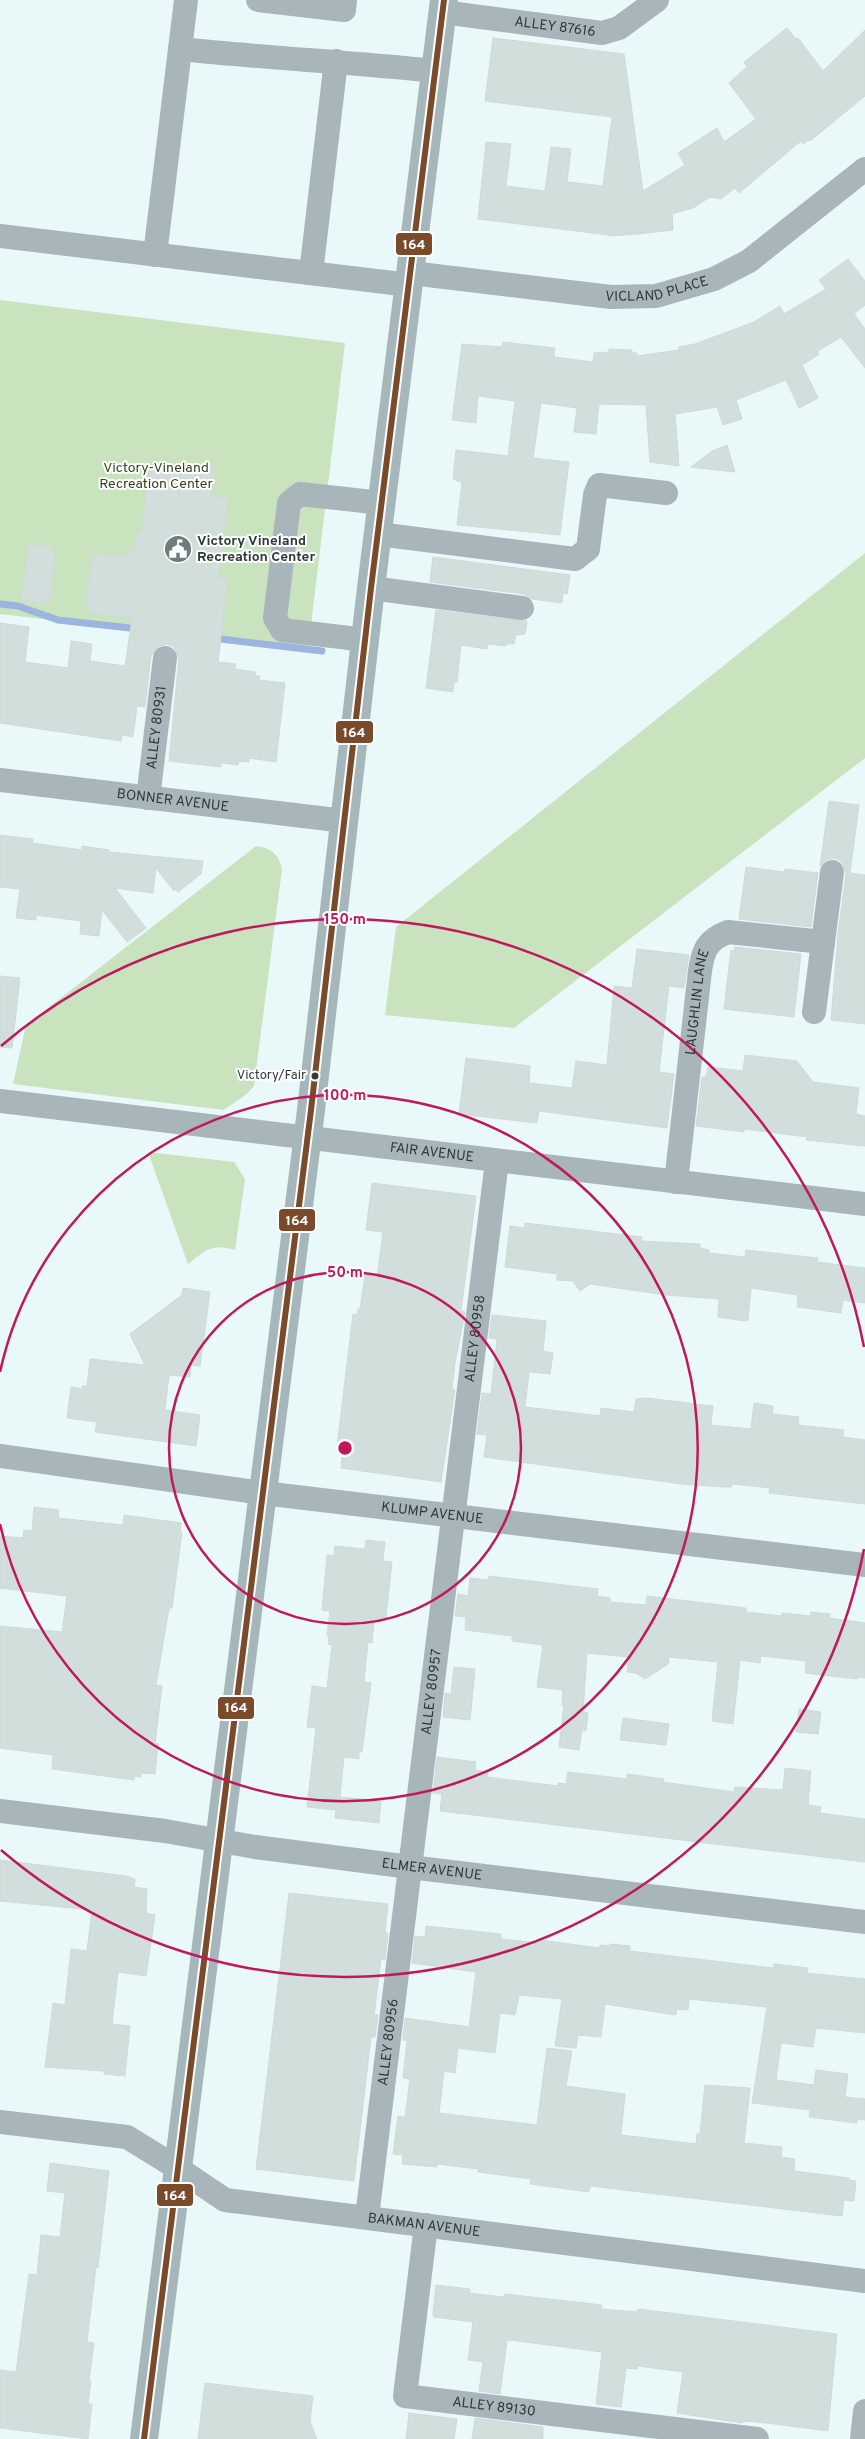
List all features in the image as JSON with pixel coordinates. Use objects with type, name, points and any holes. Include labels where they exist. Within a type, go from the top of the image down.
[{"type":"main road","points":[[144,2439],[179,2169],[218,1839],[308,1138],[371,588],[443,6]]},
{"type":"street","points":[[155,255],[186,0]]},
{"type":"street","points":[[258,0],[344,10],[345,0]]},
{"type":"street","name":"ALLEY 87616","points":[[443,6],[602,33],[619,28],[657,0]]},
{"type":"street","points":[[180,49],[271,59],[336,61],[435,71]]},
{"type":"street","points":[[311,273],[336,61]]},
{"type":"street","name":"VICLAND PLACE","points":[[0,236],[311,273],[410,279],[611,297],[656,296],[714,280],[749,261],[865,169]]},
{"type":"street","points":[[378,534],[575,559],[588,549],[595,495],[599,485],[666,493]]},
{"type":"street","points":[[366,640],[282,630],[275,618],[289,503],[300,494],[382,503]]},
{"type":"street","points":[[371,588],[522,608]]},
{"type":"street","name":"ALLEY 80931","points":[[148,798],[165,658]]},
{"type":"street","name":"BONNER AVENUE","points":[[0,780],[345,821]]},
{"type":"street","points":[[814,1012],[832,872]]},
{"type":"street","name":"LAUGHLIN LANE","points":[[676,1182],[700,971],[706,946],[715,937],[728,932],[823,942]]},
{"type":"street","name":"FAIR AVENUE","points":[[0,1100],[865,1204]]},
{"type":"street","name":"ALLEY 80958","points":[[453,1516],[497,1161]]},
{"type":"street","name":"KLUMP AVENUE","points":[[0,1456],[263,1493],[865,1566]]},
{"type":"street","name":"ALLEY 80957","points":[[410,1867],[453,1516]]},
{"type":"street","name":"ELMER AVENUE","points":[[0,1811],[165,1830],[255,1847],[410,1867],[865,1922]]},
{"type":"street","name":"ALLEY 80956","points":[[366,2217],[410,1867]]},
{"type":"street","name":"BAKMAN AVENUE","points":[[0,2122],[127,2137],[225,2200],[865,2281]]},
{"type":"street","name":"ALLEY 89130","points":[[426,2225],[404,2396],[757,2439]]},
{"type":"street","points":[[862,2439],[865,2410]]},
{"type":"green space","name":"Victory-Vineland Recreation Center","points":[[0,300],[345,343],[308,650],[0,614]]},
{"type":"green space","points":[[865,553],[865,758],[514,1028],[385,1015],[396,927]]},
{"type":"green space","points":[[256,846],[266,848],[274,853],[279,859],[282,869],[254,1086],[251,1090],[224,1110],[13,1084],[26,1025]]},
{"type":"green space","points":[[148,1152],[234,1162],[245,1179],[235,1250],[220,1247],[210,1249],[188,1264]]},
{"type":"building","points":[[787,28],[796,39],[798,38],[823,71],[865,30],[865,96],[810,141],[808,140],[803,144],[801,141],[739,193],[735,188],[721,199],[710,197],[693,208],[672,214],[673,230],[638,234],[609,236],[478,219],[486,142],[511,144],[506,186],[545,191],[551,147],[571,149],[567,182],[603,186],[612,117],[485,101],[493,38],[624,54],[643,191],[685,165],[678,153],[717,128],[724,142],[756,119],[729,83],[747,67],[744,62]]},
{"type":"building","points":[[848,259],[865,281],[865,305],[854,314],[865,329],[865,368],[841,337],[818,351],[818,355],[802,365],[818,398],[799,408],[786,380],[736,400],[742,419],[723,425],[717,407],[675,414],[679,466],[650,462],[646,405],[599,404],[596,434],[574,432],[577,408],[541,403],[533,458],[569,462],[560,535],[457,525],[462,483],[453,479],[456,450],[508,456],[515,401],[478,396],[476,423],[452,420],[462,344],[502,347],[503,342],[555,348],[554,357],[593,362],[594,353],[609,352],[609,349],[632,350],[632,353],[637,353],[637,356],[679,350],[679,347],[695,344],[754,322],[780,306],[784,314],[826,289],[819,280]]},
{"type":"building","points":[[727,445],[735,472],[691,467],[712,451]]},
{"type":"building","points":[[185,463],[215,467],[211,496],[228,498],[218,578],[228,579],[218,662],[236,664],[235,669],[255,672],[255,676],[260,676],[259,680],[285,683],[276,762],[249,758],[249,762],[239,761],[238,765],[222,763],[221,767],[169,761],[179,659],[174,647],[167,644],[159,646],[151,656],[145,707],[137,706],[133,737],[122,735],[121,741],[0,723],[0,623],[29,627],[25,662],[68,668],[71,641],[92,644],[90,661],[125,666],[132,619],[89,613],[90,605],[85,605],[92,556],[97,557],[97,552],[116,557],[134,551],[136,532],[141,533],[150,467],[184,471]]},
{"type":"building","points":[[29,544],[53,547],[52,551],[56,552],[50,600],[46,600],[45,604],[21,601]]},
{"type":"building","points":[[433,557],[570,575],[567,594],[563,593],[562,603],[532,599],[524,594],[430,582]]},
{"type":"building","points":[[436,610],[527,621],[525,634],[516,635],[514,644],[506,644],[506,646],[488,644],[487,649],[461,645],[457,682],[454,682],[453,692],[426,688]]},
{"type":"building","points":[[829,801],[859,805],[850,873],[865,875],[865,1024],[831,1020],[838,934],[846,873],[841,861],[834,858],[826,860],[820,866]]},
{"type":"building","points":[[0,835],[33,839],[32,843],[82,850],[82,846],[109,850],[109,852],[203,861],[201,874],[178,892],[175,889],[174,891],[156,868],[153,893],[115,888],[146,928],[127,942],[102,910],[99,936],[80,934],[81,921],[36,915],[36,920],[16,918],[20,889],[0,887]]},
{"type":"building","points":[[746,867],[784,872],[785,869],[818,873],[811,927],[739,919]]},
{"type":"building","points":[[735,947],[801,954],[794,1017],[724,1009],[731,950],[734,951]]},
{"type":"building","points":[[637,949],[689,955],[684,988],[669,986],[659,1072],[674,1074],[667,1128],[539,1111],[537,1123],[459,1114],[466,1058],[530,1066],[529,1083],[572,1088],[576,1061],[607,1065],[614,986],[632,988]]},
{"type":"building","points":[[0,976],[20,978],[12,1048],[0,1047]]},
{"type":"building","points":[[745,1055],[797,1061],[813,1082],[859,1088],[856,1114],[865,1116],[865,1146],[806,1140],[807,1137],[744,1129],[744,1132],[696,1126],[702,1077],[706,1077],[708,1067],[743,1071]]},
{"type":"building","points":[[372,1183],[476,1196],[461,1311],[465,1312],[455,1363],[452,1389],[455,1390],[441,1482],[341,1468],[343,1447],[337,1447],[353,1314],[357,1315],[358,1309],[360,1309],[365,1275],[377,1277],[383,1232],[366,1230]]},
{"type":"building","points":[[525,1223],[642,1237],[641,1241],[700,1244],[700,1248],[709,1250],[709,1253],[745,1257],[746,1250],[818,1258],[817,1262],[865,1268],[865,1303],[843,1300],[841,1313],[797,1307],[798,1295],[751,1288],[748,1320],[745,1321],[718,1317],[719,1299],[666,1295],[590,1284],[580,1291],[573,1281],[557,1280],[557,1274],[505,1267],[510,1226],[525,1228]]},
{"type":"building","points":[[183,1288],[210,1292],[200,1366],[191,1365],[190,1377],[169,1375],[165,1410],[200,1415],[196,1446],[95,1432],[97,1422],[67,1418],[71,1387],[82,1389],[82,1386],[87,1386],[90,1359],[145,1365],[130,1334],[182,1295]]},
{"type":"building","points":[[492,1315],[546,1321],[543,1351],[553,1353],[550,1374],[529,1372],[525,1407],[600,1416],[601,1408],[634,1412],[636,1399],[647,1398],[713,1406],[711,1425],[751,1429],[754,1403],[773,1406],[772,1414],[799,1417],[798,1425],[844,1430],[843,1437],[865,1440],[865,1504],[769,1493],[770,1488],[732,1484],[732,1487],[724,1487],[682,1484],[484,1457],[487,1435],[477,1434],[482,1393],[491,1394],[497,1339],[489,1338]]},
{"type":"building","points":[[34,1507],[59,1510],[58,1518],[113,1524],[123,1525],[124,1515],[181,1523],[180,1532],[182,1532],[172,1608],[169,1608],[156,1685],[162,1686],[155,1743],[158,1744],[155,1774],[141,1773],[141,1777],[134,1776],[134,1780],[52,1769],[53,1755],[0,1748],[0,1626],[62,1632],[67,1596],[0,1588],[0,1536],[23,1538],[24,1530],[32,1531]]},
{"type":"building","points":[[366,1540],[385,1542],[383,1561],[392,1562],[386,1617],[380,1618],[380,1622],[374,1621],[372,1643],[368,1642],[364,1682],[371,1683],[362,1752],[359,1752],[359,1759],[344,1757],[340,1797],[381,1801],[379,1823],[335,1818],[336,1810],[307,1807],[316,1728],[307,1727],[312,1686],[327,1688],[332,1645],[328,1644],[329,1636],[327,1636],[330,1611],[322,1610],[327,1555],[334,1556],[335,1546],[365,1549]]},
{"type":"building","points":[[489,1576],[598,1589],[597,1596],[610,1598],[610,1602],[646,1605],[647,1596],[746,1608],[746,1612],[782,1616],[782,1613],[810,1616],[811,1612],[830,1614],[829,1618],[865,1623],[865,1678],[858,1677],[857,1679],[805,1673],[806,1661],[761,1656],[760,1663],[740,1660],[733,1724],[712,1721],[718,1662],[669,1657],[668,1664],[645,1679],[636,1673],[627,1672],[629,1657],[587,1653],[583,1712],[588,1713],[586,1731],[582,1730],[579,1750],[559,1747],[564,1705],[562,1705],[563,1690],[537,1687],[543,1645],[512,1641],[512,1636],[465,1630],[466,1617],[455,1616],[458,1594],[468,1596],[470,1578],[488,1580]]},
{"type":"building","points":[[454,1667],[475,1669],[470,1720],[443,1717],[445,1693],[451,1694]]},
{"type":"building","points":[[799,1709],[821,1712],[818,1734],[796,1732]]},
{"type":"building","points":[[623,1718],[669,1724],[666,1745],[620,1740]]},
{"type":"building","points":[[437,1757],[476,1762],[475,1770],[488,1772],[487,1777],[558,1786],[558,1783],[566,1784],[568,1772],[627,1779],[627,1774],[664,1779],[663,1782],[734,1792],[735,1787],[783,1790],[785,1768],[811,1771],[808,1805],[821,1807],[820,1813],[865,1819],[865,1862],[440,1811],[442,1794],[433,1793]]},
{"type":"building","points":[[0,1860],[126,1876],[135,1879],[134,1887],[147,1889],[146,1913],[155,1915],[146,1976],[118,1972],[112,2024],[130,2026],[125,2076],[104,2074],[104,2071],[45,2067],[53,2003],[65,2005],[71,1949],[87,1951],[92,1910],[0,1901]]},
{"type":"building","points":[[289,1893],[388,1904],[385,1933],[388,1933],[385,1959],[381,1959],[374,2015],[378,2015],[375,2037],[371,2037],[354,2181],[256,2169]]},
{"type":"building","points":[[426,1926],[501,1934],[501,1939],[539,1943],[540,1940],[599,1948],[600,1945],[610,1946],[610,1944],[630,1946],[630,1951],[773,1968],[774,1964],[808,1968],[807,1973],[865,1979],[865,2033],[816,2028],[813,2047],[781,2043],[776,2080],[814,2085],[816,2070],[848,2074],[845,2097],[865,2099],[865,2120],[857,2119],[857,2123],[809,2117],[810,2110],[752,2103],[767,2007],[689,1999],[688,2010],[677,2009],[676,2015],[605,2004],[601,2037],[578,2035],[576,2048],[555,2046],[562,1999],[519,1995],[515,2015],[500,2013],[495,2053],[458,2048],[455,2073],[444,2071],[439,2113],[537,2125],[547,2048],[572,2051],[566,2086],[625,2094],[621,2135],[696,2144],[697,2134],[700,2134],[705,2085],[750,2088],[744,2143],[782,2147],[781,2157],[795,2159],[794,2171],[849,2178],[849,2180],[856,2181],[854,2201],[844,2200],[842,2216],[590,2186],[589,2192],[530,2184],[531,2179],[478,2172],[479,2169],[437,2164],[437,2167],[402,2164],[403,2155],[393,2154],[398,2116],[405,2117],[410,2079],[403,2078],[407,2041],[403,2040],[405,2018],[469,2027],[476,1972],[412,1963],[415,1936],[425,1937]]},
{"type":"building","points":[[50,2163],[109,2171],[87,2342],[94,2343],[89,2381],[91,2381],[88,2404],[92,2404],[88,2439],[0,2428],[0,2370],[16,2372],[29,2274],[37,2275],[41,2235],[60,2237],[65,2193],[47,2191]]},
{"type":"building","points":[[436,2285],[470,2289],[469,2293],[504,2297],[505,2294],[602,2305],[601,2309],[637,2312],[638,2309],[837,2334],[828,2431],[767,2423],[743,2421],[742,2423],[677,2413],[683,2372],[638,2366],[637,2369],[626,2368],[621,2407],[596,2404],[602,2352],[510,2340],[507,2341],[500,2394],[479,2391],[483,2362],[468,2360],[473,2322],[434,2317]]},
{"type":"building","points":[[205,2383],[313,2396],[310,2421],[317,2439],[198,2439]]},
{"type":"building","points":[[409,2413],[457,2419],[454,2439],[406,2439]]},
{"type":"building","points":[[475,2418],[543,2427],[543,2439],[472,2439]]},
{"type":"waterway","points":[[0,604],[18,606],[58,620],[139,629]]},
{"type":"waterway","points":[[212,638],[322,651]]},
{"type":"transit line","name":"164","points":[[144,2439],[311,1110],[371,588],[444,0]]},
{"type":"place","name":"Victory Vineland Recreation Center","points":[[178,549]]},
{"type":"place","name":"Victory/Fair","points":[[315,1076]]}]
